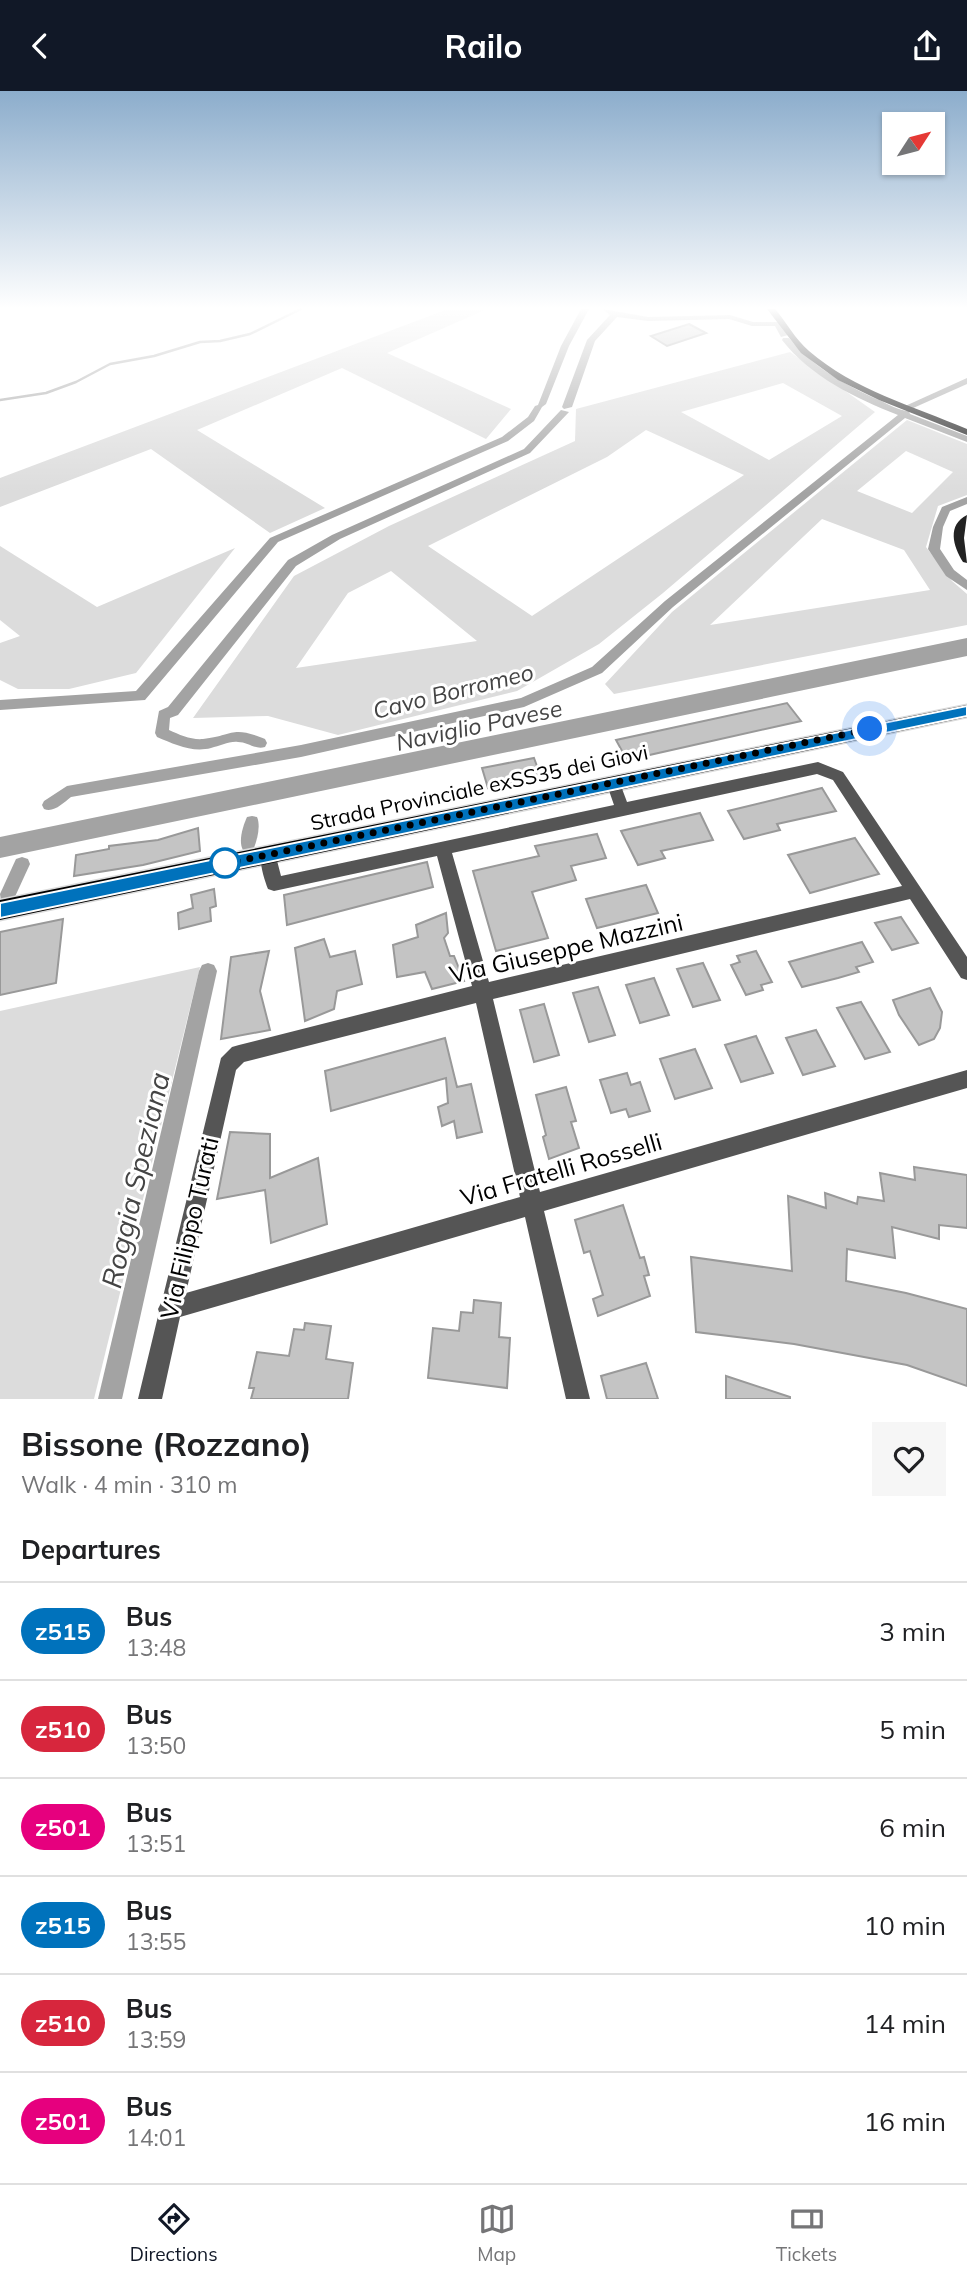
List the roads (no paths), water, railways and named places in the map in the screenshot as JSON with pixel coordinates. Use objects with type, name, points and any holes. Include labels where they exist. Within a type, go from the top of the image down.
[{"type":"main road","name":"Strada Provinciale exSS35 dei Giovi","points":[[0,910],[967,711]]},
{"type":"street","points":[[832,370],[877,397],[967,432]]},
{"type":"street","points":[[967,518],[959,528],[957,541],[967,559]]},
{"type":"street","points":[[268,855],[275,884],[818,768],[838,776],[967,972]]},
{"type":"street","points":[[613,782],[623,811]]},
{"type":"street","points":[[442,847],[483,993],[579,1399]]},
{"type":"street","name":"Via Giuseppe Mazzini","points":[[232,1058],[483,993],[913,891]]},
{"type":"street","name":"Via Filippo Turati","points":[[150,1399],[169,1309],[228,1065],[232,1058]]},
{"type":"street","name":"Via Fratelli Rosselli","points":[[169,1309],[967,1079]]},
{"type":"waterway","points":[[0,400],[46,393],[99,370]]},
{"type":"waterway","points":[[542,404],[555,370]]},
{"type":"waterway","points":[[567,407],[580,370]]},
{"type":"waterway","points":[[818,370],[869,399],[904,414]]},
{"type":"waterway","name":"Cavo Borromeo","points":[[908,407],[967,381]]},
{"type":"waterway","points":[[0,705],[140,696],[274,540],[505,439],[531,419],[538,408]]},
{"type":"waterway","points":[[260,743],[240,736],[203,744],[186,742],[162,733],[164,715],[173,711],[292,563],[336,537],[527,451],[564,412]]},
{"type":"waterway","name":"Cavo Borromeo","points":[[49,805],[67,792],[301,751],[524,702],[597,670],[669,604],[904,414]]},
{"type":"waterway","points":[[904,414],[967,439]]},
{"type":"waterway","points":[[967,500],[946,509],[938,527],[934,549],[950,573],[967,586]]},
{"type":"waterway","name":"Roggia Speziana","points":[[248,845],[252,822]]},
{"type":"waterway","name":"Cavo Borromeo","points":[[7,896],[22,864]]},
{"type":"waterway","name":"Roggia Speziana","points":[[110,1399],[208,971]]},
{"type":"water label","name":"Naviglio Pavese","points":[[479,725]]}]
